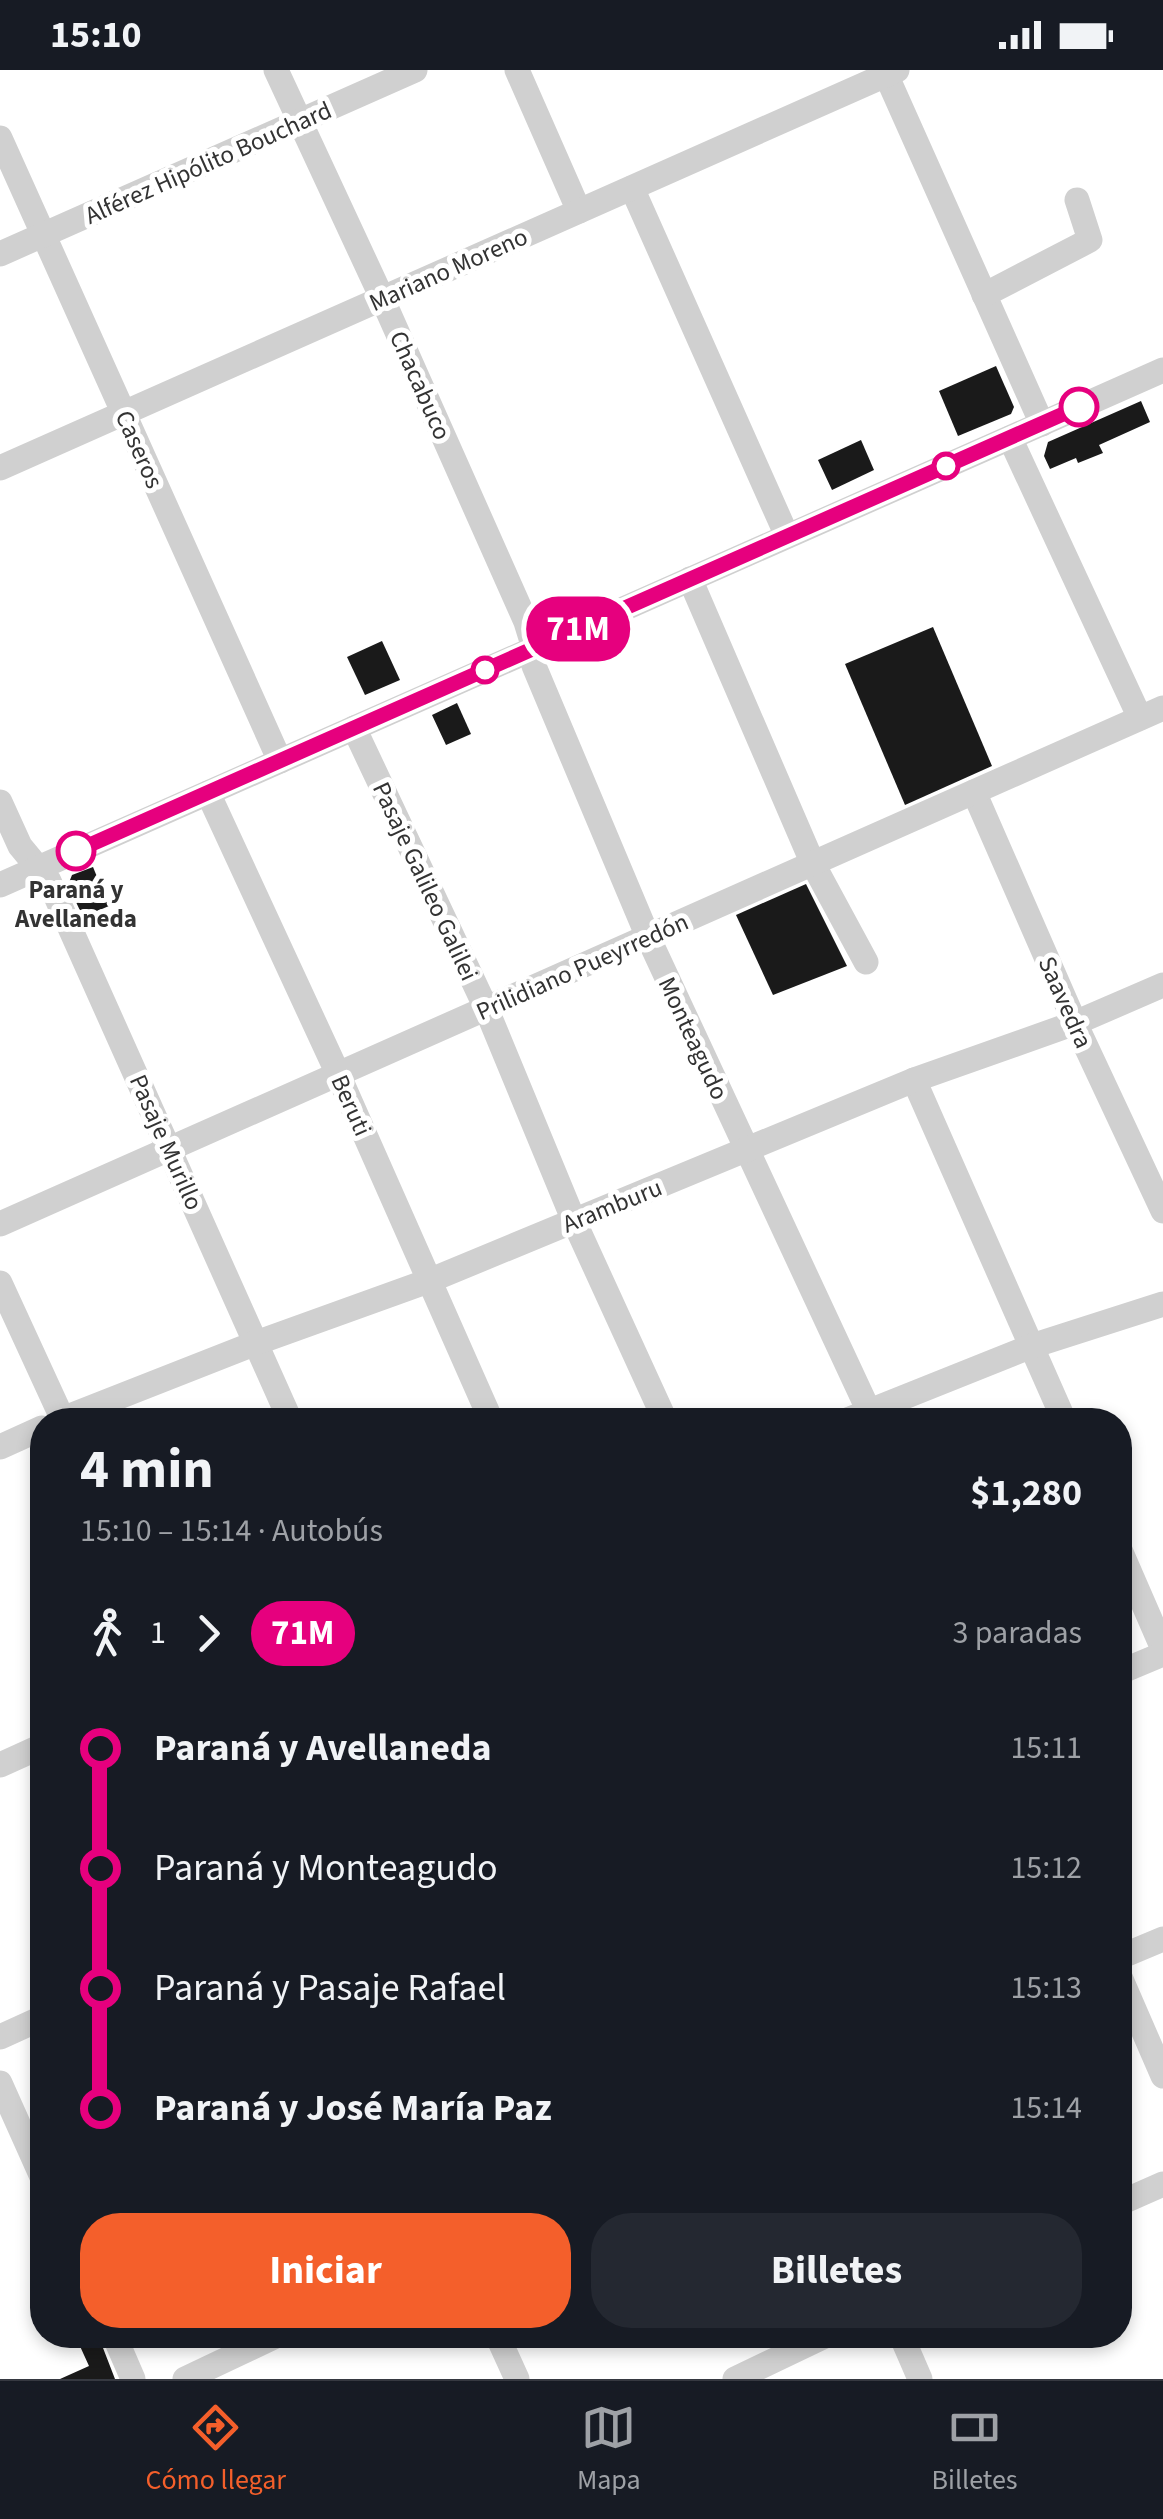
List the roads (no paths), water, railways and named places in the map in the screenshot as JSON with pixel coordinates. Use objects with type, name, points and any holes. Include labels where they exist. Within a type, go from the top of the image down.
[{"type":"street","name":"Chacabuco","points":[[276,70],[382,298],[526,622],[534,648]]},
{"type":"street","name":"Alférez Hipólito Bouchard","points":[[0,254],[415,70]]},
{"type":"street","points":[[516,70],[580,211]]},
{"type":"street","points":[[889,72],[1042,424]]},
{"type":"street","name":"Mariano Moreno","points":[[0,468],[889,72]]},
{"type":"street","name":"Caseros","points":[[0,138],[280,761]]},
{"type":"street","points":[[632,188],[787,536]]},
{"type":"street","points":[[984,296],[1090,240],[1077,200]]},
{"type":"street","points":[[0,885],[1163,370]]},
{"type":"street","points":[[1010,438],[1152,713]]},
{"type":"street","points":[[690,580],[813,864],[866,962]]},
{"type":"street","name":"Monteagudo","points":[[534,648],[534,666],[648,937],[859,1408]]},
{"type":"street","name":"Prilidiano Pueyrredón","points":[[0,1224],[1152,713]]},
{"type":"street","name":"Pasaje Galileo Galilei","points":[[354,728],[486,1008],[574,1221],[660,1408]]},
{"type":"street","name":"Beruti","points":[[208,792],[486,1408]]},
{"type":"street","name":"Saavedra","points":[[974,792],[1074,1023],[1163,1211]]},
{"type":"street","name":"Pasaje Murillo","points":[[0,802],[20,846],[49,881],[285,1408]]},
{"type":"street","name":"Aramburu","points":[[92,1408],[430,1280],[914,1080],[1074,1023],[1163,985]]},
{"type":"street","points":[[914,1080],[1059,1408]]},
{"type":"street","points":[[0,1284],[57,1408]]},
{"type":"street","points":[[884,1408],[1032,1346],[1163,1304]]},
{"type":"street","points":[[0,1447],[30,1433]]},
{"type":"street","points":[[1132,1578],[1163,1652],[1132,1666]]},
{"type":"street","points":[[0,1764],[30,1751]]},
{"type":"street","points":[[1132,1952],[1163,1939]]},
{"type":"street","points":[[1132,2005],[1163,2076]]},
{"type":"street","points":[[0,2037],[30,2023]]},
{"type":"street","points":[[0,2083],[30,2151]]},
{"type":"street","points":[[1132,2198],[1163,2184]]},
{"type":"street","points":[[120,2348],[134,2379]]},
{"type":"street","points":[[185,2379],[251,2348]]},
{"type":"street","points":[[503,2348],[517,2379]]},
{"type":"street","points":[[735,2379],[800,2348]]},
{"type":"street","points":[[907,2348],[920,2379]]},
{"type":"place","name":"Paraná y Avellaneda","points":[[76,851]]}]
